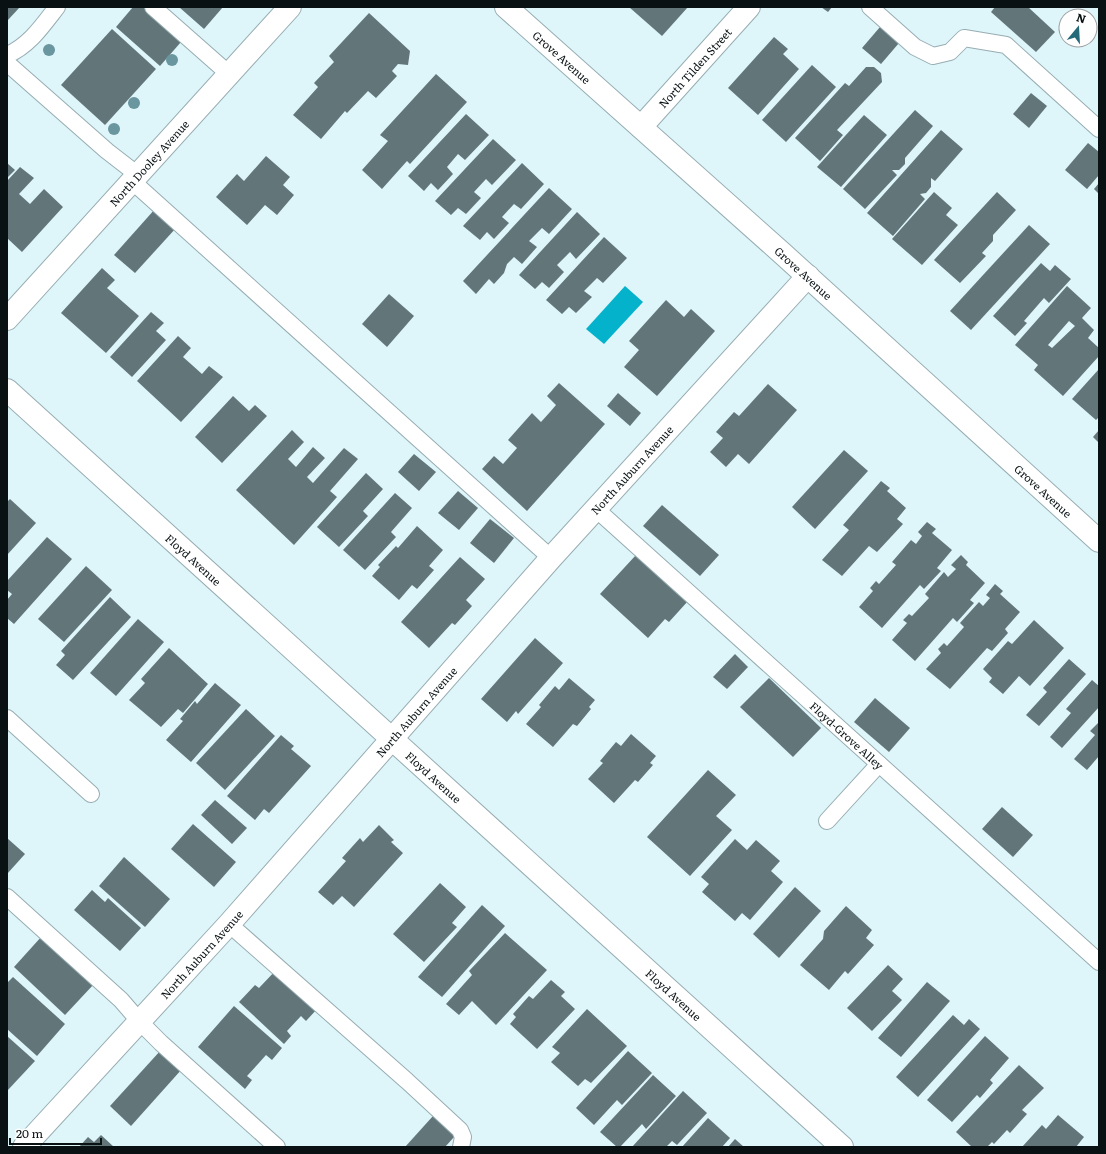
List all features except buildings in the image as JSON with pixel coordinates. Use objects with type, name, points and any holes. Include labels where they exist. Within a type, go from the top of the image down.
[{"type":"street","name":"North Dooley Avenue","points":[[7,319],[290,7]]},
{"type":"street","name":"Grove Avenue","points":[[506,7],[808,276],[1099,541]]},
{"type":"street","name":"North Tilden Street","points":[[640,127],[749,7]]},
{"type":"street","name":"North Auburn Avenue","points":[[24,1147],[229,924],[551,558],[808,276]]},
{"type":"street","name":"Floyd Avenue","points":[[7,390],[842,1147]]},
{"type":"lane","points":[[7,55],[33,38],[58,7]]},
{"type":"lane","points":[[153,7],[229,74]]},
{"type":"lane","points":[[870,7],[915,47],[933,56],[950,52],[964,38],[1006,45],[1099,129]]},
{"type":"lane","points":[[7,63],[101,146],[551,558]]},
{"type":"lane","name":"Floyd-Grove Alley","points":[[596,509],[1099,962]]},
{"type":"lane","points":[[7,718],[91,794]]},
{"type":"lane","points":[[826,821],[879,764]]},
{"type":"lane","points":[[7,897],[121,1000],[140,1022],[167,1048],[277,1147]]},
{"type":"lane","points":[[229,924],[407,1081],[460,1130],[463,1137],[461,1147]]},
{"type":"water","points":[[625,286],[643,302],[604,344],[586,329]]}]
